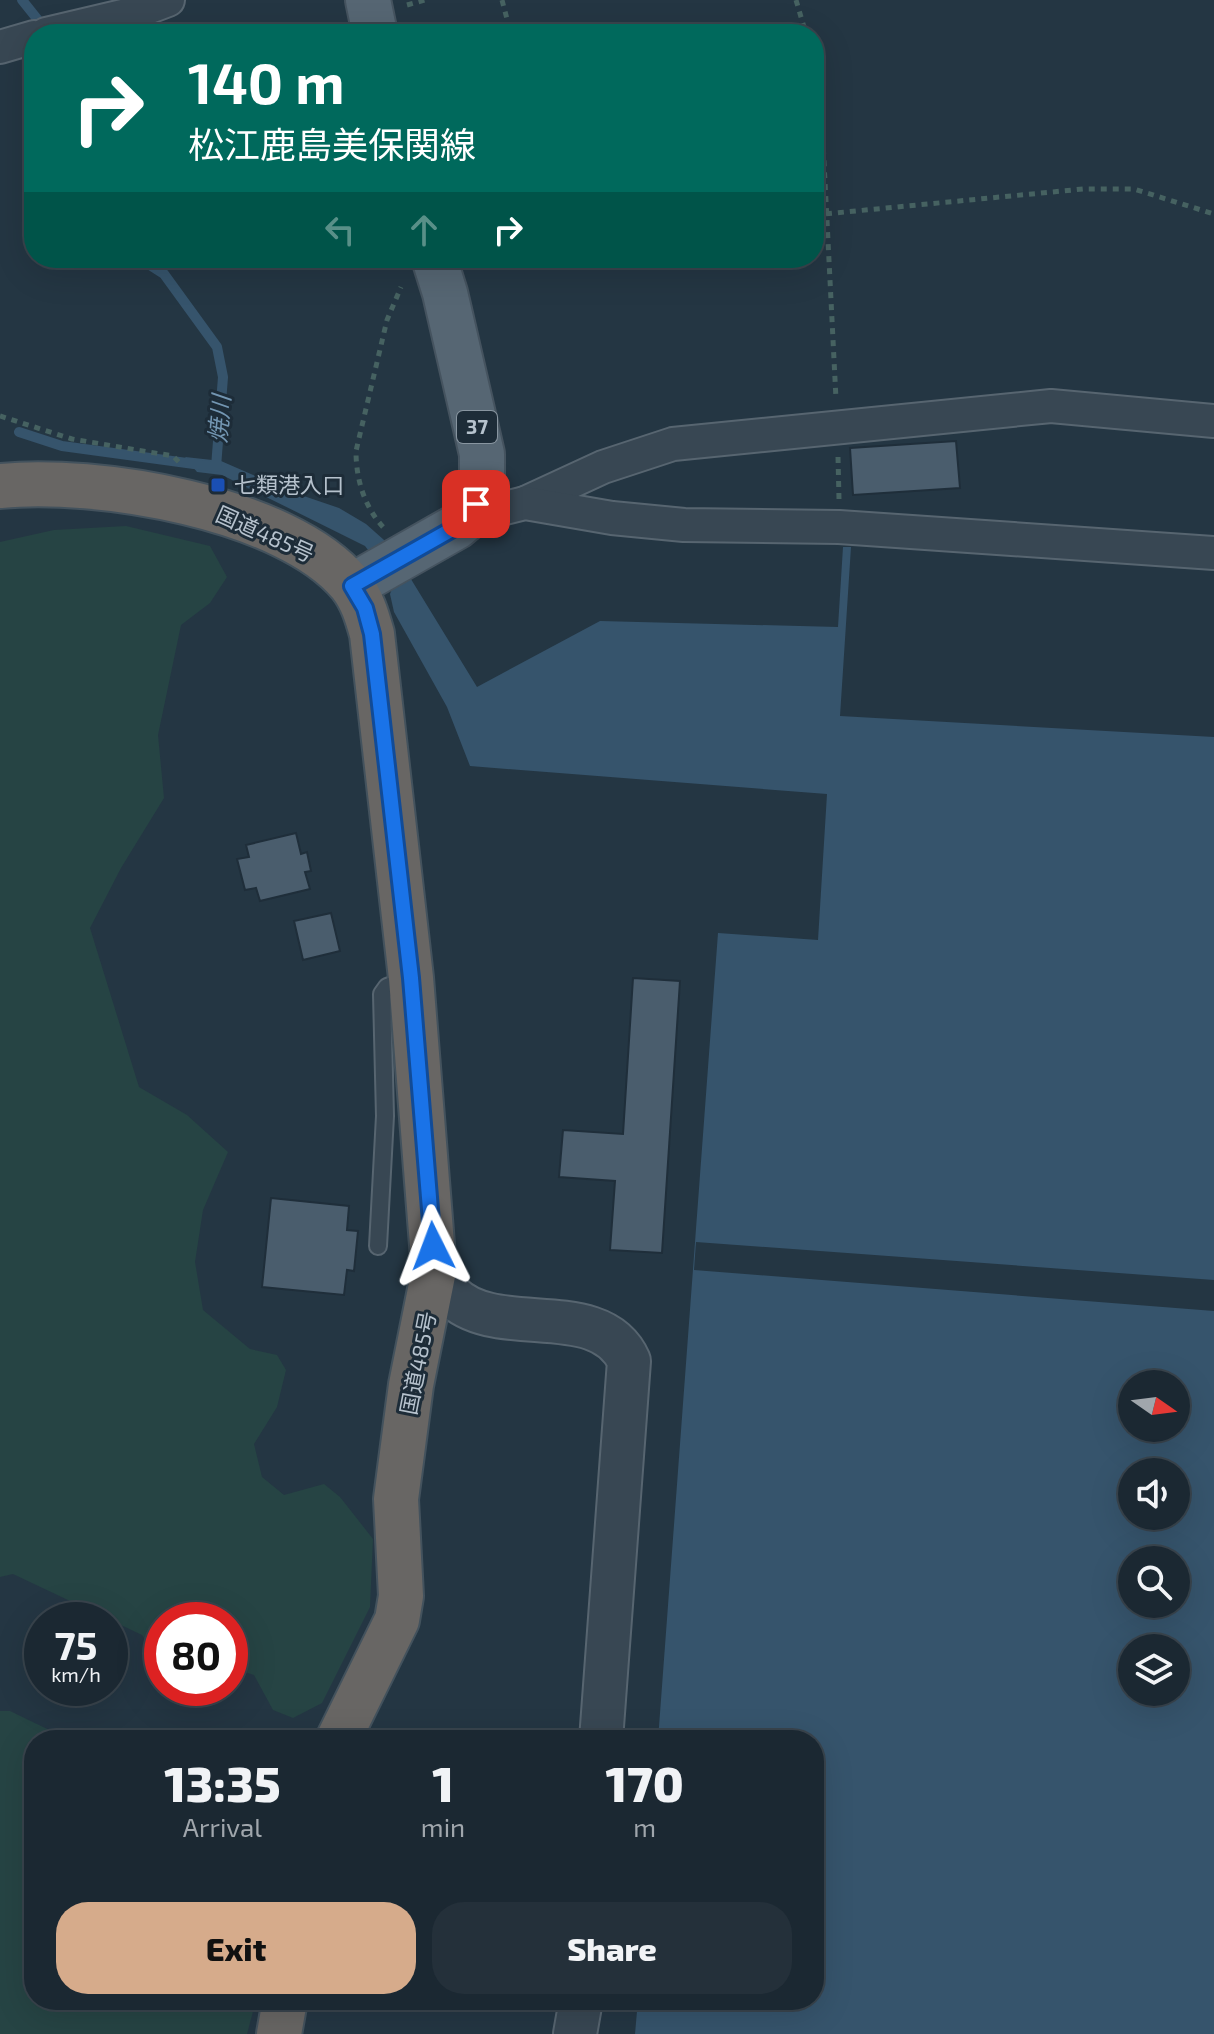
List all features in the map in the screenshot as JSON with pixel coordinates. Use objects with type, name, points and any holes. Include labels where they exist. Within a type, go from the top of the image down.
[{"type":"highway","name":"国道485号","points":[[0,486],[90,487],[159,495],[240,518],[311,551],[383,568],[365,608],[372,634],[411,978],[434,1270],[411,1385],[396,1499],[401,1596],[397,1620],[343,1730]]},
{"type":"highway","points":[[279,2034],[283,2010]]},
{"type":"main road","points":[[368,0],[373,24]]},
{"type":"main road","name":"37","points":[[418,269],[445,293],[482,454],[482,489],[468,517]]},
{"type":"main road","points":[[383,568],[468,517]]},
{"type":"street","points":[[121,24],[168,0]]},
{"type":"street","points":[[0,47],[24,40]]},
{"type":"street","points":[[468,517],[525,503],[603,467],[673,444],[838,425],[1051,406],[1214,421]]},
{"type":"street","points":[[525,503],[612,518],[684,525],[839,527],[1214,553]]},
{"type":"street","points":[[434,1270],[452,1296],[466,1305],[521,1319],[600,1330],[618,1343],[629,1361],[602,1730]]},
{"type":"street","points":[[575,2034],[579,2010]]},
{"type":"lane","points":[[378,1246],[385,1116],[382,994],[387,987],[411,978]]},
{"type":"path","points":[[502,0],[508,24]]},
{"type":"path","points":[[796,0],[803,24]]},
{"type":"path","points":[[824,169],[838,425],[839,527]]},
{"type":"path","points":[[826,213],[1083,189],[1134,189],[1214,214]]},
{"type":"path","points":[[383,568],[374,517],[356,469],[356,451],[363,432],[387,320],[400,292],[418,269]]},
{"type":"path","points":[[0,416],[72,439],[148,450],[177,459]]},
{"type":"green space","points":[[126,526],[210,546],[227,577],[210,603],[181,625],[158,735],[164,798],[121,868],[90,928],[139,1087],[187,1115],[228,1152],[203,1210],[195,1262],[203,1310],[250,1349],[277,1355],[286,1370],[277,1407],[254,1444],[262,1477],[284,1495],[324,1484],[340,1497],[373,1539],[370,1607],[322,1703],[293,1718],[273,1710],[254,1675],[248,1673],[248,1602],[144,1602],[144,1638],[128,1628],[128,1602],[72,1602],[13,1574],[0,1577],[0,542],[54,530]]},
{"type":"green space","points":[[0,1711],[10,1711],[49,1730],[24,1730],[24,2010],[253,2010],[247,2034],[0,2034]]},
{"type":"water","points":[[185,457],[221,461],[292,492],[339,508],[366,524],[384,540],[406,571],[477,687],[600,621],[838,627],[843,547],[851,547],[840,716],[1214,737],[1214,2034],[635,2034],[637,2010],[824,2010],[824,1730],[659,1730],[718,933],[818,940],[827,794],[470,766],[447,707],[394,612],[390,594],[394,584],[365,546],[222,475],[197,472]]},
{"type":"pier","points":[[696,1242],[1214,1280],[1214,1311],[694,1270]]},
{"type":"building","points":[[956,441],[960,488],[853,495],[850,448]]},
{"type":"building","points":[[296,833],[301,854],[307,852],[311,871],[305,872],[310,889],[260,901],[256,888],[245,890],[237,859],[249,857],[246,845]]},
{"type":"building","points":[[331,913],[340,951],[303,960],[294,921]]},
{"type":"building","points":[[633,978],[680,981],[662,1253],[610,1250],[615,1181],[559,1177],[563,1130],[623,1134]]},
{"type":"building","points":[[271,1198],[349,1206],[347,1230],[358,1231],[354,1271],[347,1270],[344,1295],[262,1287]]},
{"type":"waterway","name":"焼川","points":[[22,0],[41,24]]},
{"type":"waterway","name":"焼川","points":[[19,432],[62,446],[216,467],[223,377],[217,347],[164,274],[155,268]]},
{"type":"place","name":"七類港入口","points":[[218,485]]},
{"type":"route","points":[[433,1246],[411,978],[372,634],[365,608],[352,586],[456,527],[468,517],[476,504]]}]
